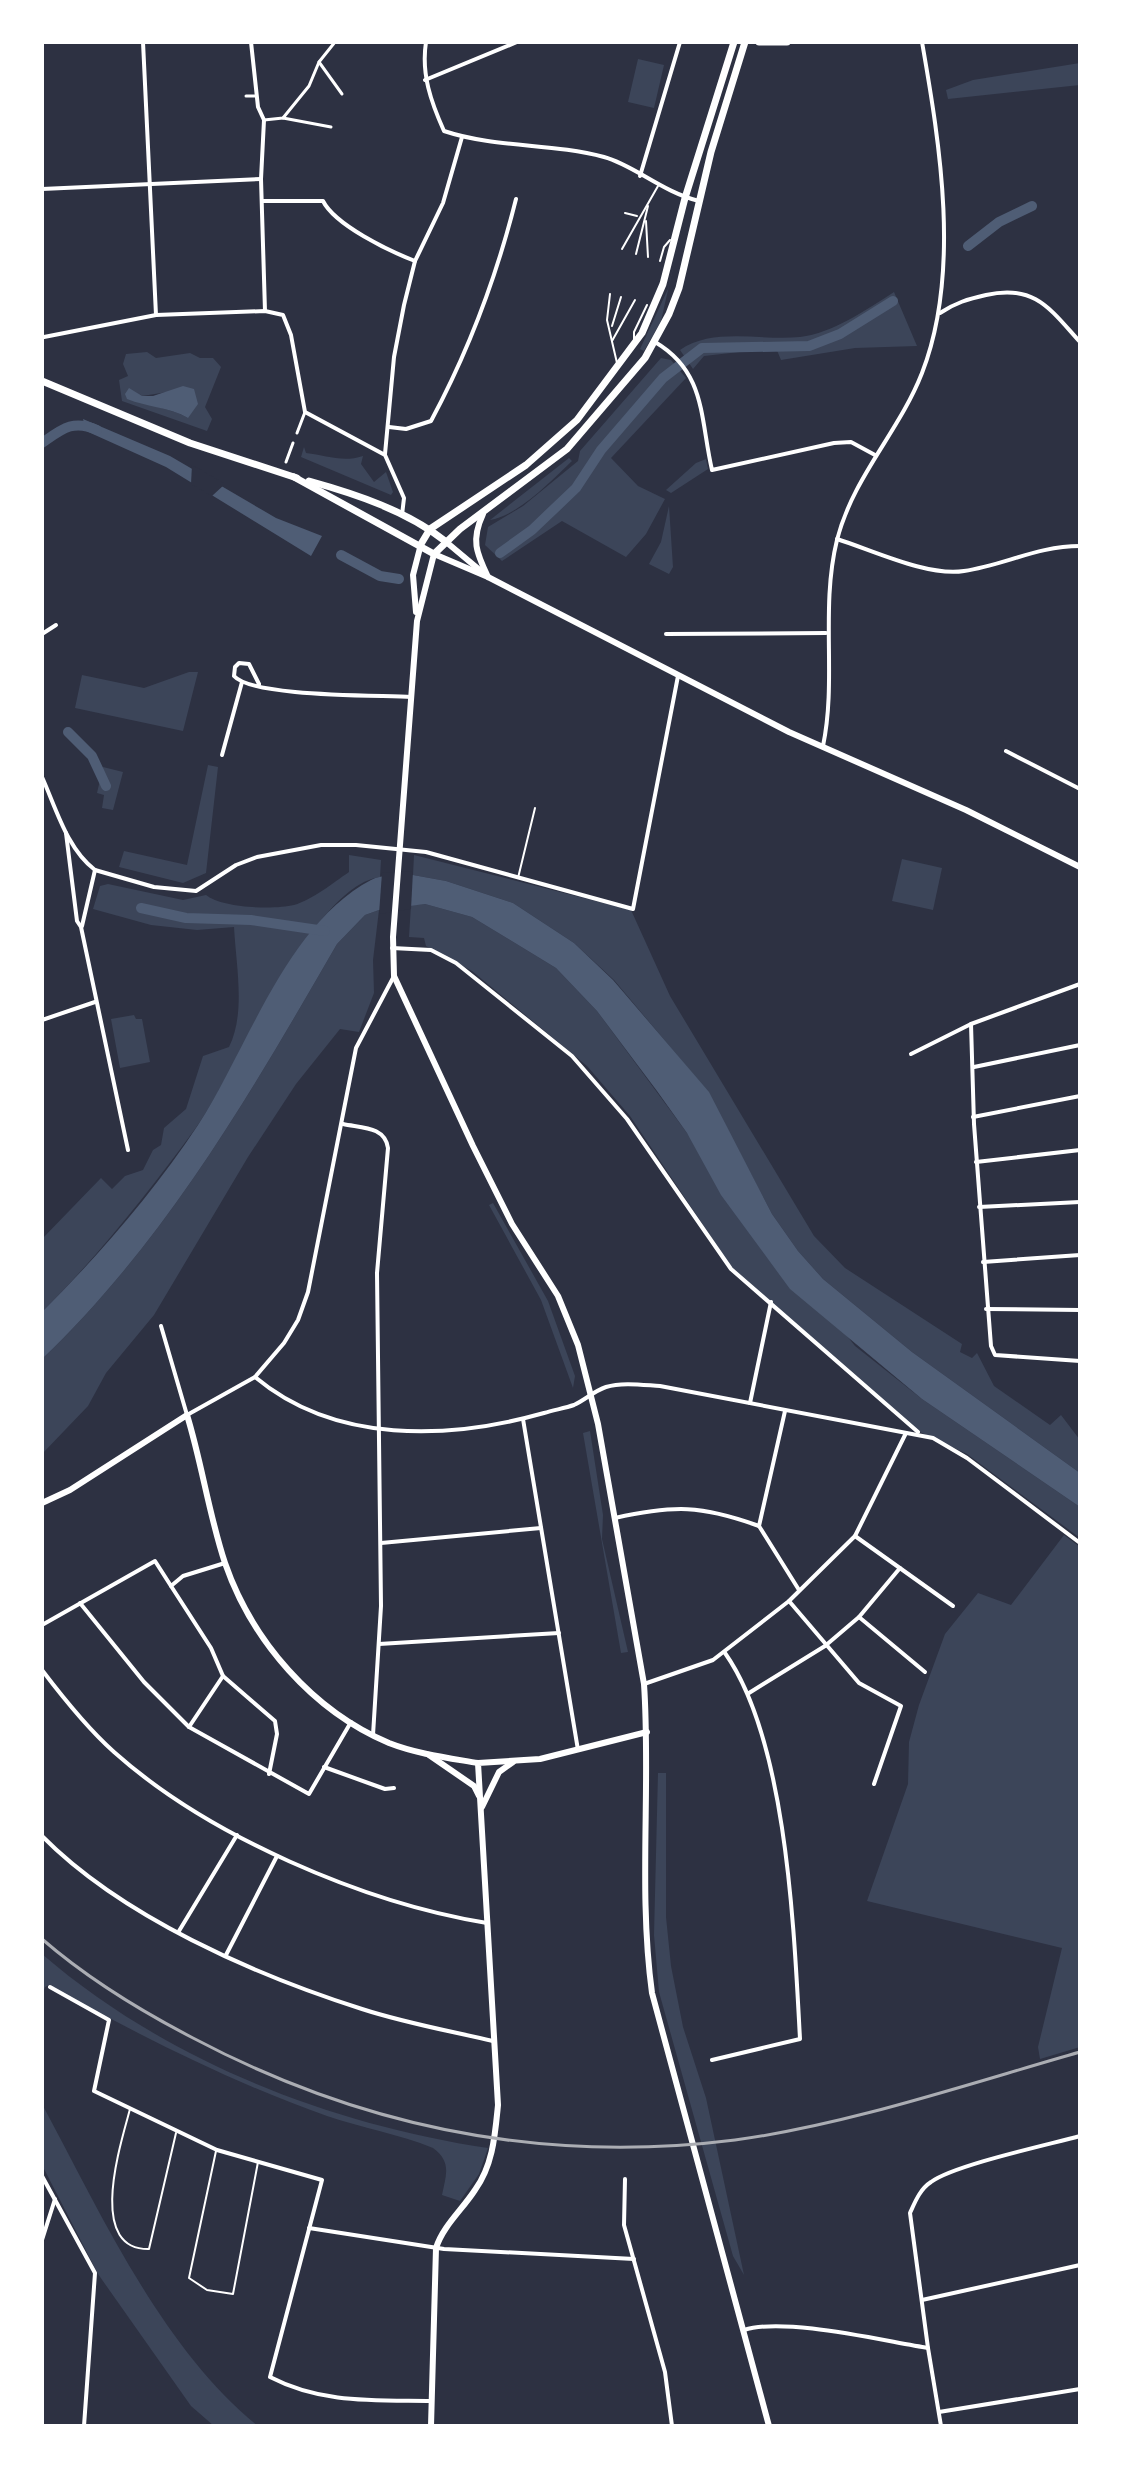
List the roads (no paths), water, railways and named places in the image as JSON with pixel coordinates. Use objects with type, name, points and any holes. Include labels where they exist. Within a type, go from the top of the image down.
[{"type":"main road","points":[[734,42],[685,198],[655,308],[635,344],[577,420],[526,465],[430,529],[421,544],[413,575],[417,621],[392,948],[394,976],[512,1224],[558,1296],[578,1345],[592,1395],[644,1684],[647,1732],[646,1935],[652,1993],[769,2426]]},
{"type":"main road","points":[[417,621],[434,554],[445,541],[567,449],[631,377],[655,342],[679,288],[745,42]]},
{"type":"main road","points":[[759,42],[787,42]]},
{"type":"main road","points":[[42,381],[190,443],[341,490],[402,515],[430,529],[488,577]]},
{"type":"main road","points":[[294,477],[421,544],[434,554],[488,577],[678,676],[1080,867]]},
{"type":"main road","points":[[483,514],[474,537],[475,551],[488,577]]},
{"type":"main road","points":[[42,1503],[70,1490],[187,1415],[225,1563],[243,1604],[298,1682],[316,1699],[373,1735],[429,1755],[478,1763],[578,1750],[647,1732]]},
{"type":"main road","points":[[429,1755],[474,1786],[482,1807],[498,2105],[489,2164],[436,2248],[433,2266],[431,2426]]},
{"type":"main road","points":[[482,1807],[499,1772],[516,1760]]},
{"type":"main road","points":[[478,1763],[480,1799]]},
{"type":"street","points":[[143,42],[147,186],[156,315]]},
{"type":"street","points":[[251,42],[256,96],[264,120],[261,201],[265,311]]},
{"type":"street","points":[[283,118],[309,86],[319,62],[335,42]]},
{"type":"street","points":[[426,42],[423,63],[425,80],[444,131],[462,137],[576,150],[609,158],[658,186],[700,202]]},
{"type":"street","points":[[425,80],[517,42]]},
{"type":"street","points":[[640,176],[680,42]]},
{"type":"street","points":[[823,746],[827,721],[829,586],[837,539],[850,502],[922,373],[940,313],[942,201],[922,42]]},
{"type":"street","points":[[319,62],[342,94]]},
{"type":"street","points":[[246,96],[256,96]]},
{"type":"street","points":[[264,120],[283,118],[331,127]]},
{"type":"street","points":[[402,515],[404,498],[385,455],[394,357],[415,261],[443,203],[462,137]]},
{"type":"street","points":[[42,189],[261,179]]},
{"type":"street","points":[[389,427],[406,429],[431,421],[454,379],[496,273],[516,199]]},
{"type":"street","points":[[261,201],[323,201],[329,214],[386,250],[415,261]]},
{"type":"street","points":[[940,313],[955,302],[1017,291],[1048,306],[1080,342]]},
{"type":"street","points":[[44,337],[156,315],[265,311],[286,318],[305,412],[297,433]]},
{"type":"street","points":[[42,325],[42,354]]},
{"type":"street","points":[[655,342],[677,356],[690,375],[697,393],[712,470],[834,443],[851,442],[875,455]]},
{"type":"street","points":[[305,412],[385,455]]},
{"type":"street","points":[[286,462],[293,443]]},
{"type":"street","points":[[837,539],[944,572],[964,571],[1060,546],[1080,546]]},
{"type":"street","points":[[42,634],[56,625]]},
{"type":"street","points":[[666,634],[826,633]]},
{"type":"street","points":[[259,684],[251,666],[243,662],[235,667],[233,673],[242,682],[276,690],[412,697]]},
{"type":"street","points":[[42,777],[79,855],[95,870],[182,892],[196,891],[236,865],[287,850],[333,844],[426,852],[633,909],[678,676]]},
{"type":"street","points":[[222,755],[242,682]]},
{"type":"street","points":[[1006,751],[1080,789]]},
{"type":"street","points":[[66,831],[77,921],[81,927],[128,1150]]},
{"type":"street","points":[[81,927],[95,870]]},
{"type":"street","points":[[392,948],[431,950],[456,963],[572,1056],[627,1119],[731,1269],[920,1434],[967,1458],[1080,1543]]},
{"type":"street","points":[[161,1326],[187,1415],[255,1377],[284,1343],[308,1292],[356,1048],[394,976]]},
{"type":"street","points":[[911,1054],[971,1024],[1080,984]]},
{"type":"street","points":[[42,1020],[95,1002]]},
{"type":"street","points":[[971,1024],[973,1117],[986,1309],[995,1355],[1080,1361]]},
{"type":"street","points":[[974,1067],[1080,1045]]},
{"type":"street","points":[[973,1117],[1080,1096]]},
{"type":"street","points":[[343,1124],[381,1132],[387,1138],[388,1148],[377,1273],[381,1543],[373,1735]]},
{"type":"street","points":[[976,1162],[1080,1150]]},
{"type":"street","points":[[979,1207],[1080,1202]]},
{"type":"street","points":[[983,1262],[1080,1255]]},
{"type":"street","points":[[750,1403],[771,1302]]},
{"type":"street","points":[[986,1309],[1078,1310]]},
{"type":"street","points":[[255,1377],[308,1411],[336,1423],[379,1430],[453,1429],[523,1419],[575,1404],[616,1386],[660,1386],[920,1434]]},
{"type":"street","points":[[759,1526],[785,1410]]},
{"type":"street","points":[[523,1419],[578,1750]]},
{"type":"street","points":[[644,1684],[725,1653],[789,1601],[855,1536],[906,1432]]},
{"type":"street","points":[[615,1518],[672,1507],[693,1508],[759,1526],[799,1590]]},
{"type":"street","points":[[381,1543],[541,1528]]},
{"type":"street","points":[[855,1536],[953,1606]]},
{"type":"street","points":[[42,1625],[155,1561],[211,1648],[223,1676],[275,1721],[277,1734],[269,1774]]},
{"type":"street","points":[[171,1586],[183,1576],[225,1563]]},
{"type":"street","points":[[749,1693],[825,1646],[859,1617],[900,1568]]},
{"type":"street","points":[[789,1601],[859,1683],[901,1706],[874,1784]]},
{"type":"street","points":[[80,1603],[144,1682],[189,1727],[309,1794],[351,1722]]},
{"type":"street","points":[[859,1617],[925,1672]]},
{"type":"street","points":[[379,1644],[559,1633]]},
{"type":"street","points":[[712,2060],[800,2039],[778,1809],[765,1746],[749,1693],[725,1653]]},
{"type":"street","points":[[42,1670],[70,1707],[115,1753],[168,1793],[237,1835],[277,1856],[368,1891],[490,1924]]},
{"type":"street","points":[[189,1727],[223,1676]]},
{"type":"street","points":[[324,1767],[385,1789],[394,1788]]},
{"type":"street","points":[[179,1931],[237,1835]]},
{"type":"street","points":[[42,1836],[60,1855],[133,1905],[275,1978],[365,2010],[496,2042]]},
{"type":"street","points":[[226,1955],[277,1856]]},
{"type":"street","points":[[50,1987],[109,2020],[94,2091],[217,2150],[322,2180],[270,2377],[300,2393],[357,2400],[432,2401]]},
{"type":"street","points":[[941,2426],[910,2213],[918,2196],[931,2181],[1080,2136]]},
{"type":"street","points":[[42,2176],[95,2273],[84,2426]]},
{"type":"street","points":[[625,2179],[624,2225],[665,2372],[672,2426]]},
{"type":"street","points":[[42,2240],[55,2199]]},
{"type":"street","points":[[309,2228],[436,2248],[634,2259]]},
{"type":"street","points":[[922,2300],[1080,2265]]},
{"type":"street","points":[[744,2330],[761,2326],[811,2330],[928,2348]]},
{"type":"street","points":[[939,2412],[1080,2389]]},
{"type":"lane","points":[[622,249],[658,186]]},
{"type":"lane","points":[[636,254],[648,205]]},
{"type":"lane","points":[[625,213],[638,217]]},
{"type":"lane","points":[[646,220],[648,257]]},
{"type":"lane","points":[[660,261],[664,247],[676,234]]},
{"type":"lane","points":[[610,294],[606,308],[611,341],[619,368],[631,377]]},
{"type":"lane","points":[[611,329],[621,297]]},
{"type":"lane","points":[[611,341],[635,300]]},
{"type":"lane","points":[[635,344],[634,332],[647,305]]},
{"type":"lane","points":[[517,879],[535,808]]},
{"type":"lane","points":[[130,2109],[110,2200],[124,2243],[134,2249],[149,2249],[176,2131]]},
{"type":"lane","points":[[217,2150],[189,2278],[207,2290],[233,2294],[258,2160]]},
{"type":"waterway","points":[[968,246],[999,222],[1032,206]]},
{"type":"waterway","points":[[500,553],[532,530],[576,488],[601,450],[663,378],[702,348],[809,346],[840,334],[893,301]]},
{"type":"waterway","points":[[42,443],[74,426],[97,430]]},
{"type":"waterway","points":[[341,555],[380,576],[399,579]]},
{"type":"waterway","points":[[68,732],[92,756],[106,786]]},
{"type":"waterway","points":[[141,908],[186,918],[251,920],[325,931]]},
{"type":"railway","points":[[42,1939],[96,1981],[134,2005],[257,2069],[389,2116],[456,2132],[524,2142],[594,2147],[664,2146],[735,2140],[821,2124],[909,2102],[1080,2052]]}]
